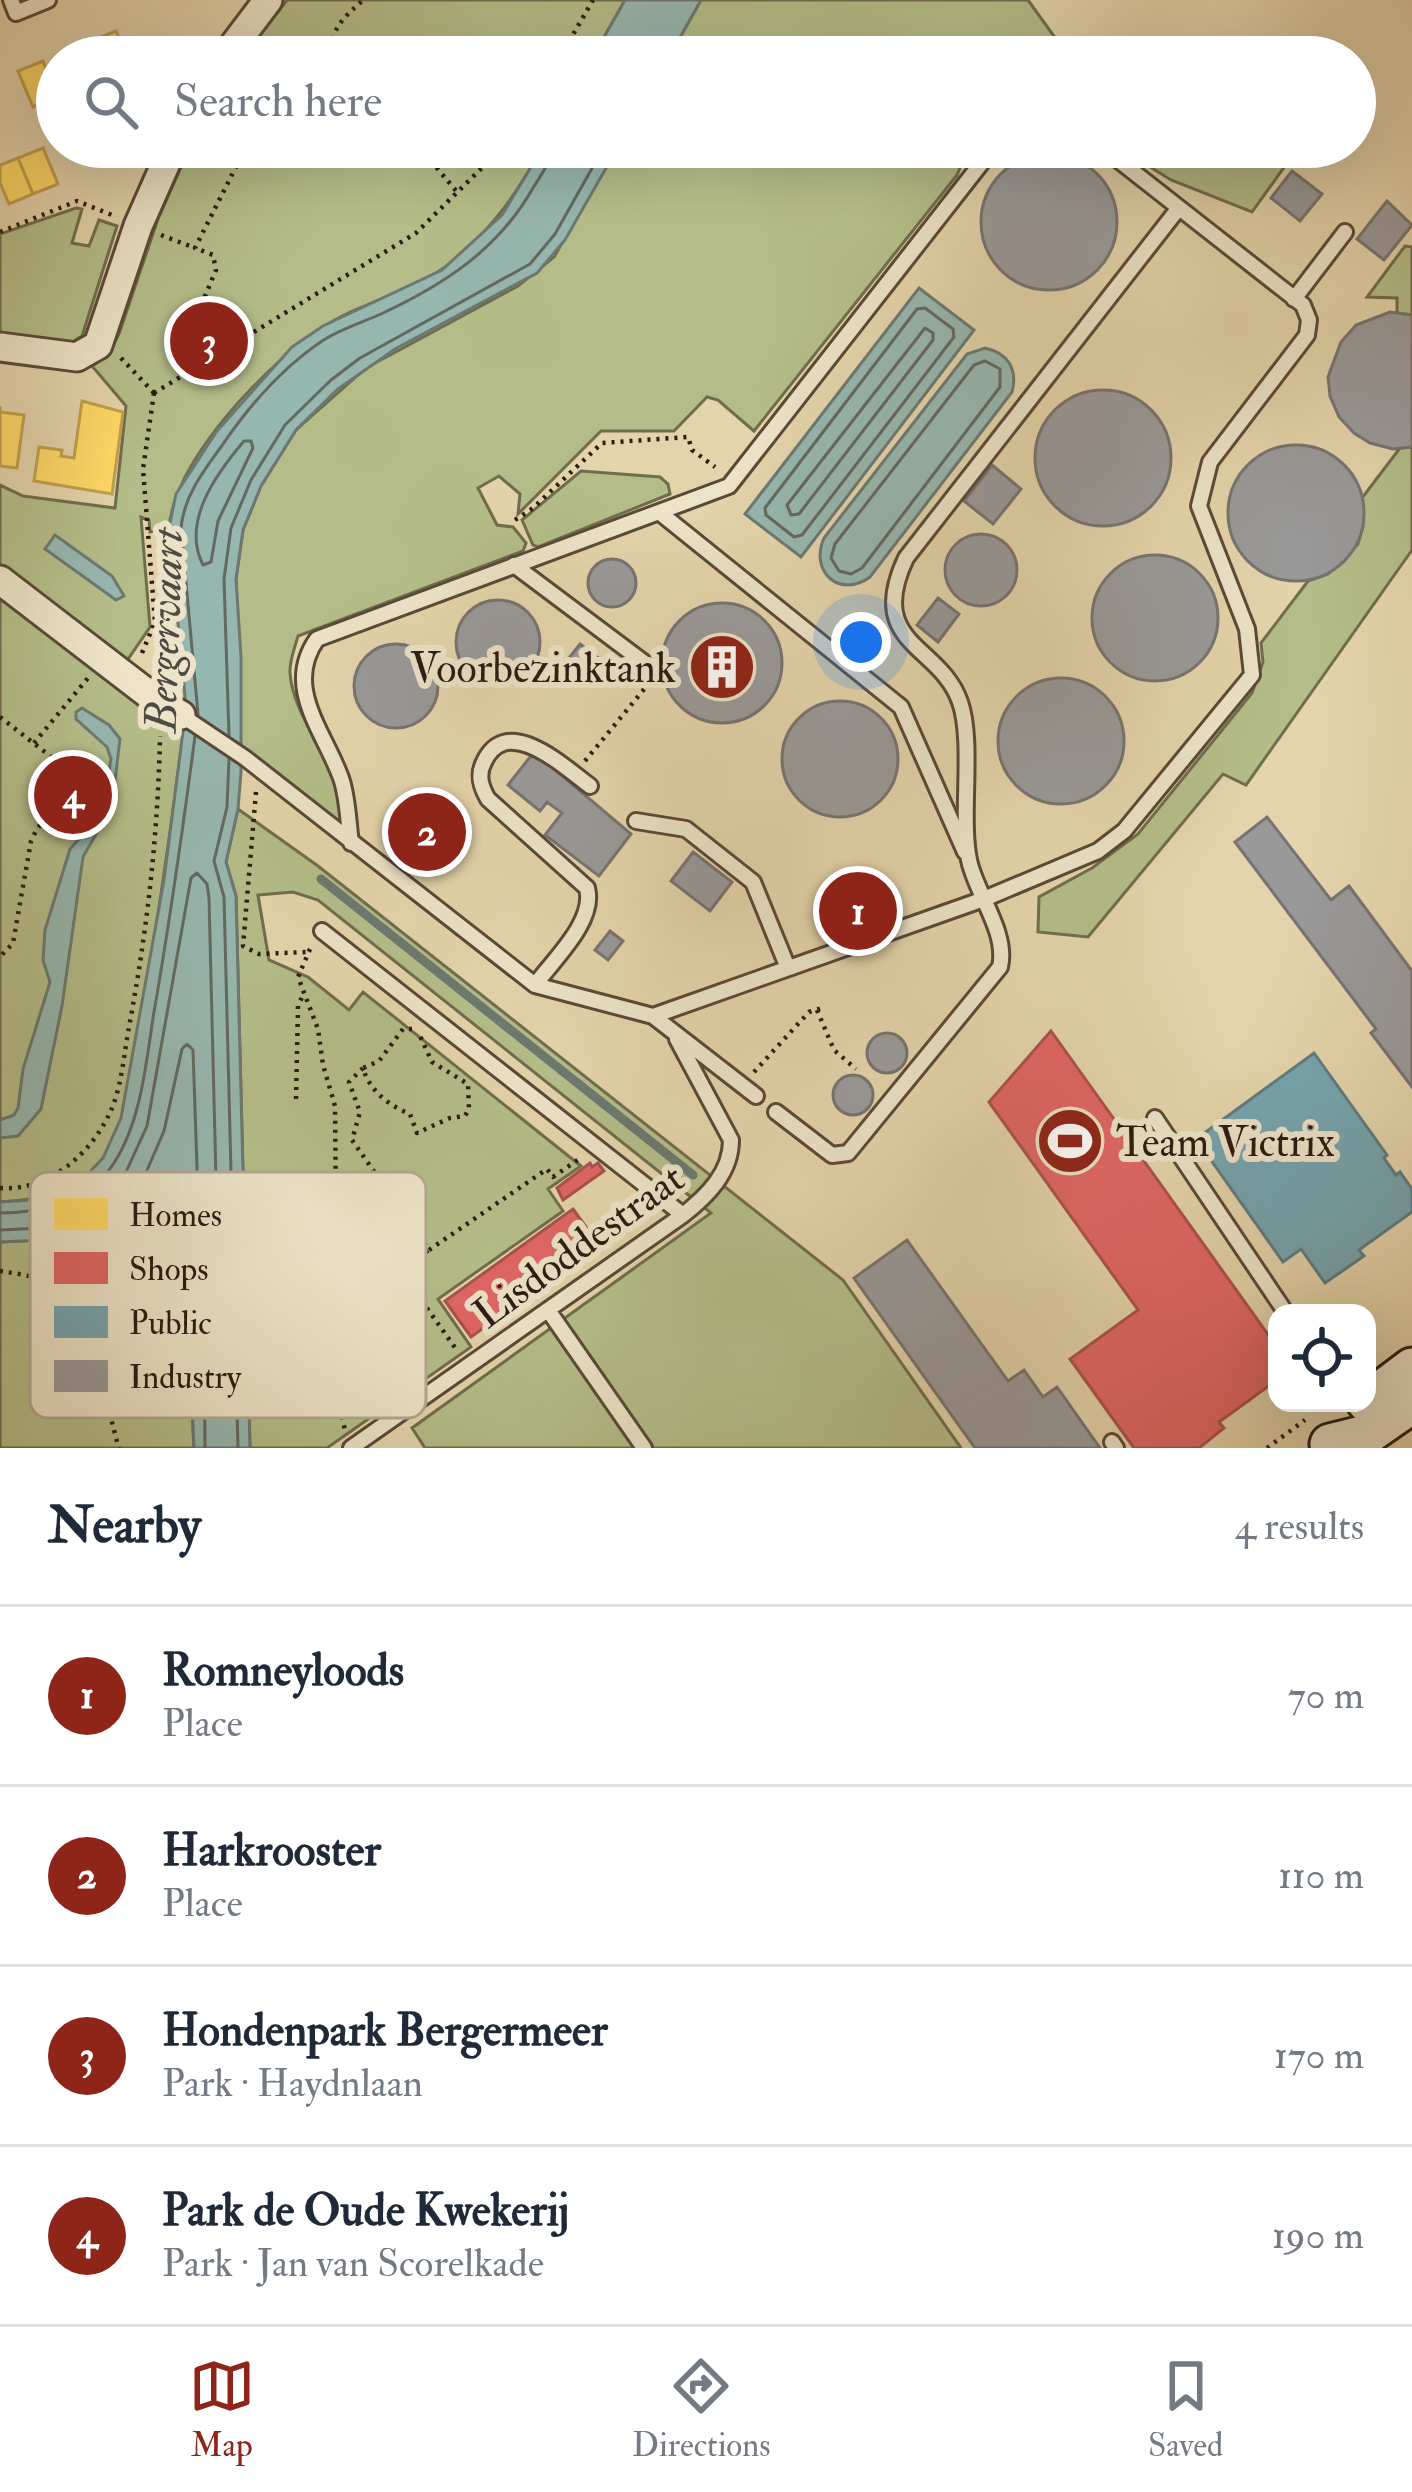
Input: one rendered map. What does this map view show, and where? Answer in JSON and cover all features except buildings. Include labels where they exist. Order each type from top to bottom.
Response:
[{"type":"main road","points":[[1347,1424],[1412,1368]]},
{"type":"main road","points":[[1347,1424],[1412,1403]]},
{"type":"street","points":[[241,36],[268,0]]},
{"type":"street","points":[[0,347],[77,357],[92,351],[102,337],[138,226],[164,168]]},
{"type":"street","points":[[0,580],[170,709]]},
{"type":"lane","points":[[11,0],[16,13],[48,0]]},
{"type":"lane","points":[[351,843],[342,782],[303,692],[308,652],[317,639],[727,487],[978,168]]},
{"type":"lane","points":[[653,1016],[983,899],[1098,851],[1124,831],[1252,676],[1247,629],[1199,506],[1210,462],[1307,335],[1309,320],[1303,305],[1128,168]]},
{"type":"lane","points":[[969,861],[959,699],[898,622],[897,577],[906,558],[1178,209]]},
{"type":"lane","points":[[1294,298],[1345,232]]},
{"type":"lane","points":[[659,512],[901,707],[999,940],[1000,967],[848,1154],[832,1155],[776,1112]]},
{"type":"lane","points":[[514,565],[646,664]]},
{"type":"lane","points":[[170,709],[259,768],[535,985],[653,1016],[756,1096]]},
{"type":"lane","points":[[535,985],[585,916],[590,896],[587,888],[488,799],[482,790],[481,769],[491,750],[514,741],[537,748],[590,786]]},
{"type":"lane","points":[[636,821],[686,829],[753,882],[788,968]]},
{"type":"lane","points":[[322,931],[683,1215]]},
{"type":"lane","name":"Lisdoddestraat","points":[[426,1395],[706,1196],[729,1156],[731,1140],[674,1032]]},
{"type":"lane","points":[[1155,1118],[1280,1304]]},
{"type":"lane","points":[[548,1310],[644,1448]]},
{"type":"lane","name":"Lisdoddestraat","points":[[353,1446],[393,1418]]},
{"type":"path","points":[[333,36],[336,26],[363,0]]},
{"type":"path","points":[[572,36],[593,0]]},
{"type":"path","points":[[195,248],[235,168]]},
{"type":"path","points":[[437,168],[459,194]]},
{"type":"path","points":[[154,393],[416,233],[483,168]]},
{"type":"path","points":[[0,232],[77,200],[213,255],[216,270],[200,308],[223,353]]},
{"type":"path","points":[[34,742],[114,667],[144,650],[155,622],[143,487],[154,393],[102,337]]},
{"type":"path","points":[[515,520],[604,442],[688,437],[692,449],[721,472],[727,487]]},
{"type":"path","points":[[871,658],[893,638]]},
{"type":"path","points":[[574,775],[632,700]]},
{"type":"path","points":[[52,1172],[78,1160],[114,1103],[134,998],[170,709]]},
{"type":"path","points":[[0,717],[64,766],[72,787],[31,841],[13,943],[0,957]]},
{"type":"path","points":[[259,768],[243,946],[259,953],[308,952]]},
{"type":"path","points":[[322,931],[298,977],[318,1029],[335,1106],[336,1172]]},
{"type":"path","points":[[296,1099],[302,997]]},
{"type":"path","points":[[742,1085],[809,1012],[819,1009],[834,1050],[856,1069]]},
{"type":"path","points":[[363,1068],[390,1106],[410,1114],[417,1133],[461,1118],[469,1109],[468,1084],[432,1063],[412,1029],[403,1029],[379,1061],[363,1068],[349,1082],[360,1112],[352,1133],[355,1148],[372,1172]]},
{"type":"path","points":[[426,1252],[547,1169],[553,1178],[597,1147]]},
{"type":"path","points":[[0,1188],[30,1183]]},
{"type":"path","points":[[426,1246],[429,1250]]},
{"type":"path","points":[[0,1271],[30,1277]]},
{"type":"path","points":[[426,1306],[468,1365]]},
{"type":"path","points":[[111,1418],[119,1448]]},
{"type":"path","points":[[342,1418],[353,1446]]},
{"type":"path","points":[[1267,1448],[1347,1424]]},
{"type":"green space","points":[[287,0],[625,0],[605,36],[259,36]]},
{"type":"green space","points":[[701,0],[1028,0],[1054,36],[681,36]]},
{"type":"green space","points":[[181,168],[531,168],[501,212],[461,254],[431,277],[322,328],[275,365],[205,444],[175,501],[169,528],[150,532],[149,520],[141,517],[150,627],[126,662],[0,564],[0,485],[23,496],[115,508],[126,406],[92,366],[109,352],[119,334]]},
{"type":"green space","points":[[606,168],[960,168],[754,431],[718,400],[707,397],[674,431],[601,431],[518,514],[520,494],[499,476],[478,488],[497,525],[513,527],[526,543],[523,551],[298,636],[290,669],[294,693],[337,786],[340,826],[256,758],[241,752],[236,579],[243,530],[261,486],[296,430],[366,368],[518,286],[554,257]]},
{"type":"green space","points":[[1152,168],[1284,168],[1252,212]]},
{"type":"green space","points":[[82,209],[72,243],[89,246],[99,220],[117,226],[82,336],[67,345],[0,337],[0,234]]},
{"type":"green space","points":[[1405,246],[1412,247],[1412,315],[1397,313],[1397,298],[1367,297]]},
{"type":"green space","points":[[1412,447],[1412,550],[1246,785],[1223,774],[1088,937],[1038,932],[1039,897],[1092,868],[1138,834],[1252,693],[1263,662],[1261,643],[1308,581],[1328,574],[1358,544],[1362,498],[1400,448]]},
{"type":"green space","points":[[581,471],[660,477],[670,494],[538,547],[533,545],[522,520]]},
{"type":"green space","points":[[0,592],[184,727],[136,1055],[117,1130],[91,1172],[30,1172],[30,1198],[0,1202]]},
{"type":"green space","points":[[238,809],[318,866],[843,1280],[961,1448],[425,1448],[412,1428],[711,1213],[318,900],[293,892],[258,895],[269,960],[308,977],[349,1010],[363,992],[581,1166],[548,1189],[563,1211],[438,1299],[471,1347],[426,1379],[426,1172],[243,1172],[236,896],[226,862]]},
{"type":"green space","points":[[30,1241],[30,1418],[193,1418],[194,1448],[0,1448],[0,1242]]},
{"type":"green space","points":[[249,1418],[370,1418],[327,1448],[250,1448]]},
{"type":"water","points":[[625,0],[701,0],[681,36],[605,36]]},
{"type":"water","points":[[530,168],[606,168],[565,240],[537,273],[395,349],[338,389],[296,430],[261,486],[243,530],[236,579],[241,772],[226,862],[236,896],[243,1172],[90,1172],[103,1158],[121,1118],[164,880],[186,708],[169,528],[176,494],[217,431],[292,347],[323,326],[442,270],[502,215]]},
{"type":"water","points":[[919,288],[974,330],[801,557],[745,514]]},
{"type":"water","points":[[985,348],[1009,363],[1014,376],[1012,392],[870,577],[848,585],[830,578],[821,562],[824,538],[967,354]]},
{"type":"water","points":[[55,535],[112,576],[124,596],[116,600],[45,549]]},
{"type":"water","points":[[82,708],[109,725],[120,739],[112,806],[83,857],[62,1006],[41,1109],[18,1136],[0,1138],[0,1120],[14,1115],[18,1108],[23,1069],[50,982],[43,960],[45,930],[70,849],[103,805],[111,759],[107,747],[76,719]]},
{"type":"water","points":[[30,1200],[30,1241],[0,1242],[0,1202]]},
{"type":"water","points":[[193,1418],[249,1418],[250,1448],[194,1448]]},
{"type":"waterway","points":[[321,879],[693,1175]]},
{"type":"place","name":"Hondenpark Bergermeer","points":[[209,341]]},
{"type":"place","name":"Voorbezinktank","points":[[722,667]]},
{"type":"place","name":"Park de Oude Kwekerij","points":[[73,795]]},
{"type":"place","name":"Harkrooster","points":[[427,832]]},
{"type":"place","name":"Romneyloods","points":[[858,911]]},
{"type":"place","name":"Team Victrix","points":[[1070,1141]]},
{"type":"water label","name":"Bergervaart","points":[[163,630]]}]
